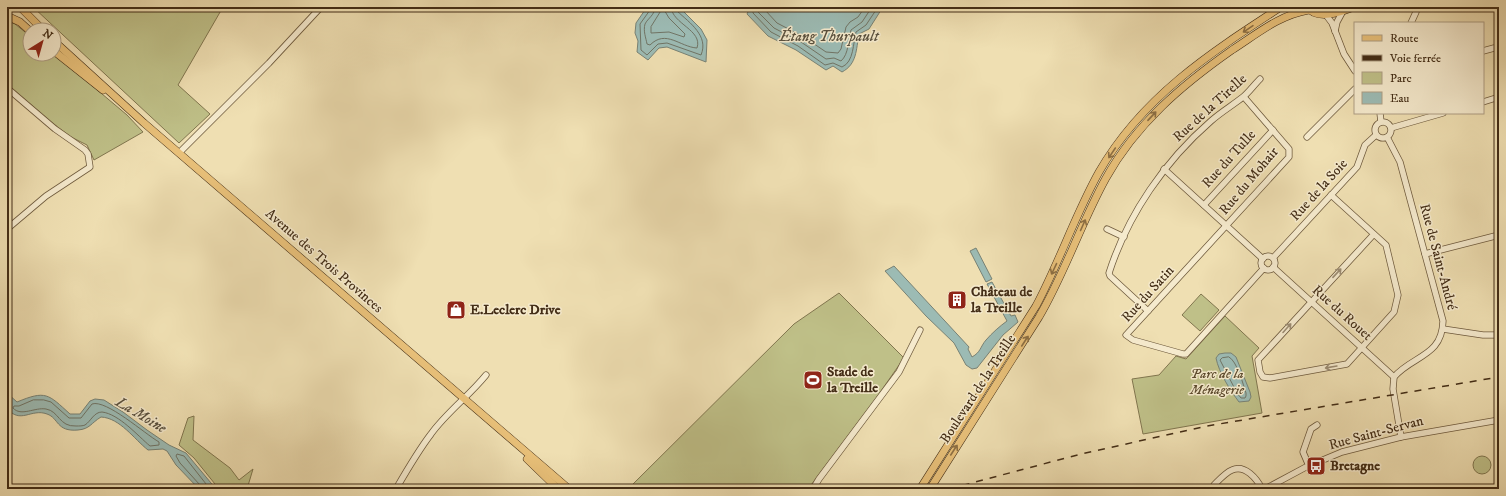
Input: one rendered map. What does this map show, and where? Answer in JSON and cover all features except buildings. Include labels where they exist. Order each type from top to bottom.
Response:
[{"type":"main road","points":[[7,11],[11,7]]},
{"type":"main road","points":[[20,7],[35,22]]},
{"type":"main road","name":"Boulevard de la Treille","points":[[920,489],[1036,306],[1090,189],[1119,142],[1143,112],[1172,84],[1203,59],[1280,7]]},
{"type":"main road","points":[[1308,9],[1326,15],[1354,7]]},
{"type":"main road","name":"Boulevard de la Treille","points":[[931,486],[1039,317],[1054,291],[1100,188],[1129,143],[1165,102],[1203,70],[1281,18],[1308,9]]},
{"type":"main road","points":[[7,16],[22,24]]},
{"type":"main road","name":"Avenue des Trois Provinces","points":[[62,48],[144,123],[464,399],[558,489]]},
{"type":"main road","name":"Avenue des Trois Provinces","points":[[62,57],[144,123]]},
{"type":"main road","name":"Avenue des Trois Provinces","points":[[487,420],[569,489]]},
{"type":"street","points":[[179,153],[269,63],[322,7]]},
{"type":"street","points":[[1335,31],[1337,22],[1343,11]]},
{"type":"street","points":[[1411,22],[1416,12]]},
{"type":"street","points":[[1326,15],[1335,31],[1344,54],[1354,69]]},
{"type":"street","points":[[1484,51],[1494,48]]},
{"type":"street","name":"Rue de la Tirelle","points":[[1148,311],[1110,276],[1109,273],[1124,237],[1145,197],[1164,169],[1212,120],[1244,97],[1260,79]]},
{"type":"street","points":[[7,88],[55,130],[85,150],[88,154],[90,167],[46,196],[7,229]]},
{"type":"street","points":[[1307,137],[1354,89]]},
{"type":"street","name":"Rue du Mohair","points":[[1227,226],[1289,157],[1289,149],[1244,97]]},
{"type":"street","points":[[1484,102],[1499,98]]},
{"type":"street","points":[[1380,114],[1382,122]]},
{"type":"street","points":[[1391,128],[1440,114]]},
{"type":"street","points":[[1382,122],[1388,124],[1391,128]]},
{"type":"street","points":[[1382,122],[1375,127],[1376,135],[1380,138],[1387,137],[1391,128]]},
{"type":"street","name":"Rue du Tulle","points":[[1204,205],[1273,130]]},
{"type":"street","name":"Rue de la Soie","points":[[1273,258],[1357,167],[1365,145],[1376,135]]},
{"type":"street","name":"Rue de Saint-André","points":[[1387,137],[1400,162],[1443,321],[1443,329],[1436,346],[1394,377]]},
{"type":"street","points":[[1164,169],[1263,259]]},
{"type":"street","points":[[1331,195],[1374,234],[1386,245],[1398,295],[1394,312],[1347,364],[1270,378],[1263,377],[1260,372],[1258,360],[1374,234]]},
{"type":"street","name":"Rue du Satin","points":[[1227,226],[1126,335],[1138,341],[1186,354],[1264,268]]},
{"type":"street","points":[[1107,229],[1124,237]]},
{"type":"street","points":[[1425,254],[1499,235]]},
{"type":"street","points":[[1269,256],[1273,258],[1275,262],[1273,267],[1268,270],[1264,268],[1261,263],[1263,259],[1269,256]]},
{"type":"street","name":"Rue du Rouet","points":[[1273,267],[1394,377]]},
{"type":"street","points":[[1443,329],[1483,335],[1499,335]]},
{"type":"street","points":[[813,489],[899,372],[920,330]]},
{"type":"street","points":[[396,489],[431,433],[486,375]]},
{"type":"street","points":[[1394,377],[1393,389],[1401,437]]},
{"type":"street","name":"Rue Saint-Servan","points":[[1264,489],[1342,452],[1401,437],[1499,420]]},
{"type":"street","points":[[1310,466],[1303,452],[1310,429],[1318,425]]},
{"type":"street","points":[[1215,489],[1214,485],[1228,473],[1233,469],[1239,469],[1251,473],[1264,489]]},
{"type":"green space","points":[[33,7],[223,7],[178,85],[210,114],[179,143],[62,34],[62,22],[49,22]]},
{"type":"green space","points":[[7,21],[15,24],[22,30],[22,62],[62,62],[62,60],[127,115],[143,132],[94,160],[87,145],[71,137],[51,122],[7,84]]},
{"type":"green space","name":"Stade de la Treille","points":[[839,293],[904,358],[874,401],[808,489],[628,489],[794,324]]},
{"type":"green space","points":[[1201,294],[1219,310],[1200,331],[1182,315]]},
{"type":"green space","name":"Parc de la Ménagerie","points":[[1225,316],[1259,348],[1252,356],[1262,413],[1143,434],[1132,379],[1159,375],[1176,356],[1186,359]]},
{"type":"green space","points":[[194,416],[193,440],[230,468],[239,480],[253,469],[247,489],[219,489],[194,458],[179,445],[188,418]]},
{"type":"green space","points":[[1482,456],[1488,459],[1491,465],[1488,471],[1482,474],[1476,471],[1473,465],[1476,459]]},
{"type":"water","points":[[647,7],[678,7],[682,10],[701,29],[707,40],[706,62],[667,47],[659,48],[648,60],[637,52],[638,41],[635,33],[636,23]]},
{"type":"water","name":"Étang Thurpault","points":[[750,7],[883,7],[869,29],[859,34],[853,61],[847,69],[842,72],[833,66],[826,70],[796,50],[768,36],[747,14]]},
{"type":"water","points":[[976,248],[992,279],[986,282],[970,251]]},
{"type":"water","points":[[894,266],[969,347],[968,349],[972,357],[979,351],[991,335],[1007,321],[987,284],[992,282],[1011,316],[1015,315],[1018,322],[1003,335],[977,368],[972,369],[966,365],[954,343],[926,316],[885,271]]},
{"type":"water","points":[[1231,353],[1236,357],[1250,392],[1251,397],[1249,401],[1239,402],[1222,375],[1216,358],[1219,354]]},
{"type":"water","points":[[7,393],[17,402],[34,396],[46,396],[57,402],[70,414],[80,414],[90,401],[95,399],[104,400],[169,445],[186,453],[216,489],[199,489],[176,465],[167,451],[163,449],[148,450],[121,425],[108,418],[101,417],[85,428],[78,430],[66,429],[47,414],[36,413],[21,416],[12,413],[7,408]]},
{"type":"railway","points":[[949,489],[1081,454],[1207,426],[1499,377]]},
{"type":"place","name":"Château de la Treille","points":[[957,300]]},
{"type":"place","name":"E.Leclerc Drive","points":[[456,310]]},
{"type":"place","name":"Stade de la Treille","points":[[813,380]]},
{"type":"place","name":"Bretagne","points":[[1316,466]]},
{"type":"water label","name":"La Moine","points":[[141,415]]}]
